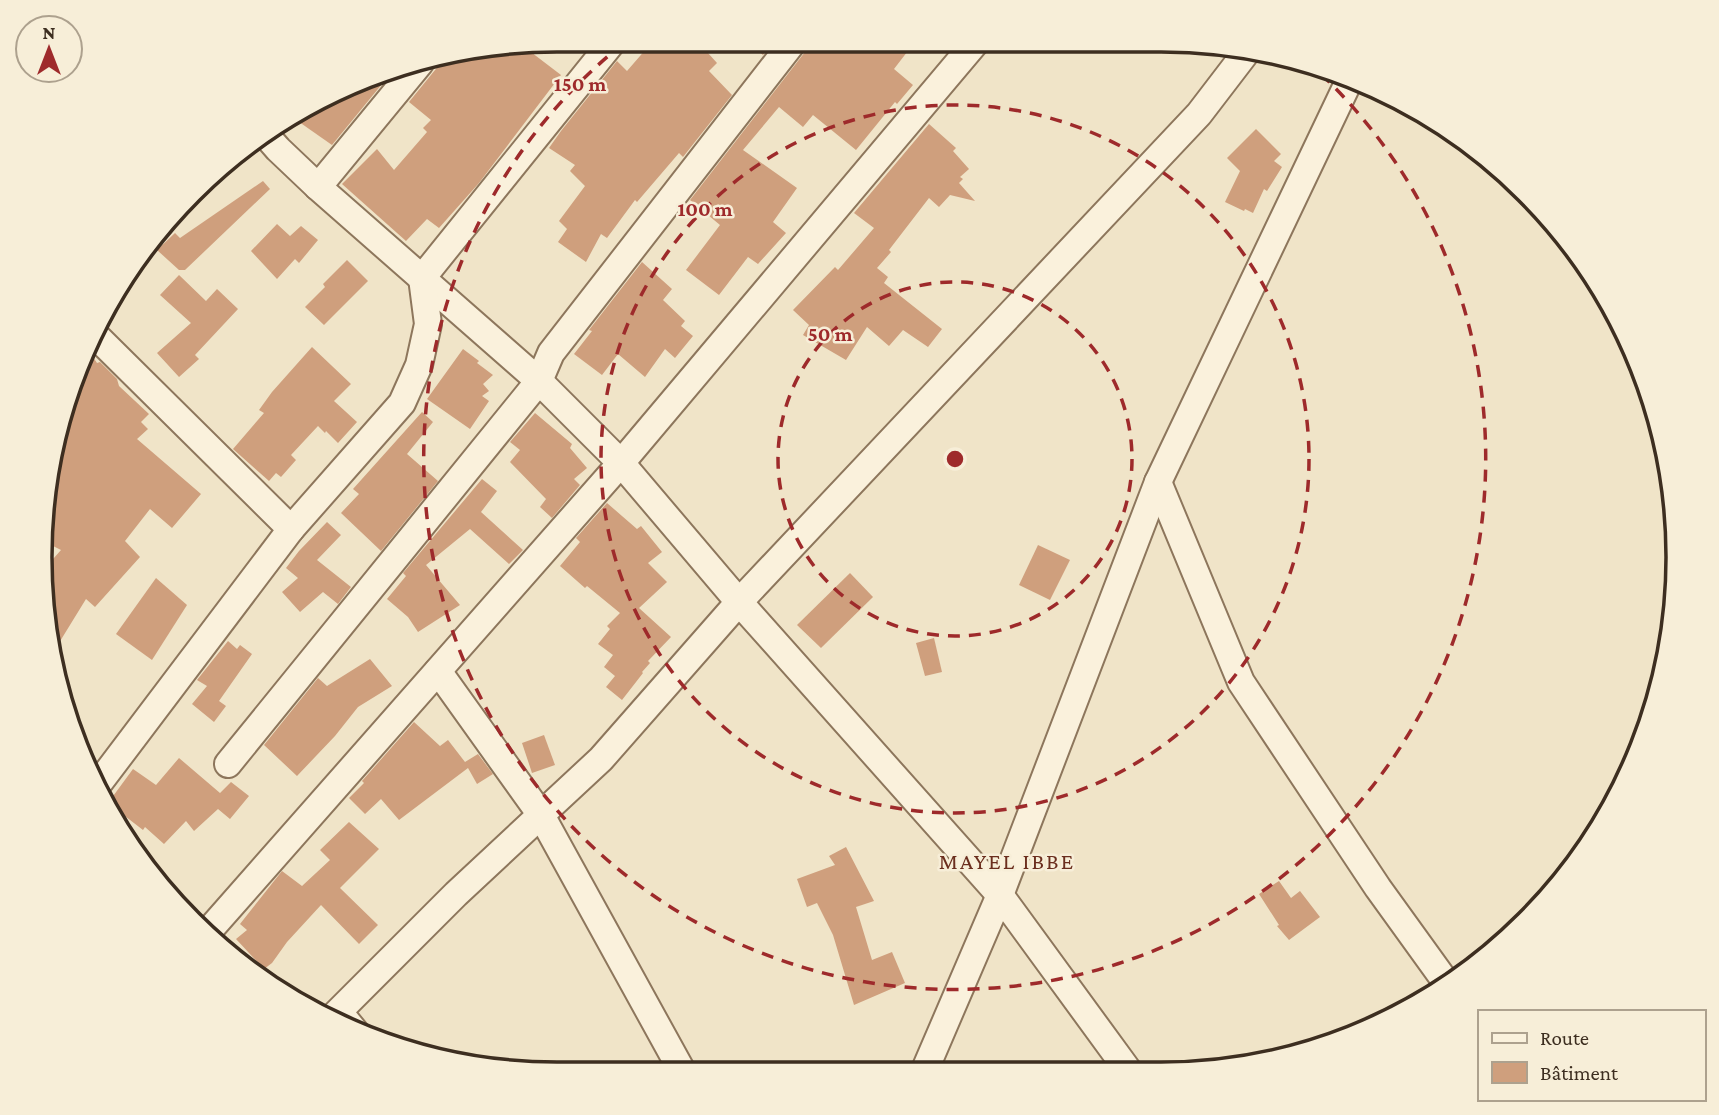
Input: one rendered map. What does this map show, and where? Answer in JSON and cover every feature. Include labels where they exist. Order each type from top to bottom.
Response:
[{"type":"street","points":[[103,777],[291,529],[402,403],[419,365],[429,324],[422,278],[604,52]]},
{"type":"street","points":[[228,764],[539,381],[551,352],[785,52]]},
{"type":"street","points":[[213,926],[621,463],[967,52]]},
{"type":"street","points":[[338,1012],[456,894],[601,759],[739,602],[1199,114],[1242,59]]},
{"type":"street","points":[[318,187],[410,75]]},
{"type":"street","points":[[928,1062],[1000,895],[1158,482],[1346,87]]},
{"type":"street","points":[[272,142],[318,187],[539,381],[621,463],[739,602],[1000,895],[1122,1062]]},
{"type":"street","points":[[102,341],[291,529]]},
{"type":"street","points":[[1158,482],[1241,682],[1378,888],[1442,977]]},
{"type":"street","points":[[438,671],[541,815],[677,1062]]},
{"type":"building","points":[[643,52],[709,52],[717,63],[709,71],[732,95],[683,157],[679,153],[637,202],[635,200],[607,238],[601,234],[586,262],[558,242],[567,229],[559,221],[585,186],[570,171],[575,165],[549,148],[617,61],[627,71]]},
{"type":"building","points":[[805,52],[907,52],[894,69],[913,85],[897,104],[895,102],[856,150],[813,115],[803,127],[779,107],[743,150],[797,188],[773,222],[786,233],[758,264],[748,257],[719,295],[686,270],[720,225],[690,200]]},
{"type":"building","points":[[533,53],[561,75],[479,183],[439,228],[427,219],[406,241],[342,184],[377,149],[394,170],[427,132],[423,128],[431,120],[409,102],[437,67],[459,62]]},
{"type":"building","points":[[382,84],[332,145],[300,123]]},
{"type":"building","points":[[929,124],[956,148],[953,151],[969,169],[960,177],[963,179],[959,183],[975,201],[950,195],[939,207],[929,198],[877,268],[888,277],[884,283],[942,329],[928,347],[903,330],[889,346],[867,327],[846,360],[803,335],[809,325],[793,310],[835,267],[838,270],[874,228],[854,213]]},
{"type":"building","points":[[1256,129],[1281,154],[1274,161],[1282,167],[1267,191],[1264,189],[1253,213],[1225,202],[1240,171],[1227,158]]},
{"type":"building","points":[[263,181],[270,189],[185,270],[179,270],[157,250],[175,233],[180,238]]},
{"type":"building","points":[[277,224],[290,236],[301,226],[318,240],[299,263],[295,259],[277,279],[251,251]]},
{"type":"building","points":[[347,260],[368,281],[324,325],[305,307]]},
{"type":"building","points":[[642,262],[672,289],[663,300],[685,321],[681,326],[693,336],[675,358],[665,349],[645,377],[618,354],[602,375],[574,354],[592,331],[589,330]]},
{"type":"building","points":[[179,275],[206,301],[217,289],[238,309],[195,355],[199,359],[179,377],[157,353],[191,323],[160,295]]},
{"type":"building","points":[[312,347],[351,384],[334,401],[357,422],[338,443],[318,426],[291,455],[296,460],[281,477],[276,473],[269,481],[233,449],[264,413],[259,410],[272,392]]},
{"type":"building","points":[[463,349],[493,375],[483,384],[489,391],[482,396],[489,401],[470,429],[427,399]]},
{"type":"building","points":[[94,358],[149,414],[141,422],[148,429],[137,439],[201,494],[172,528],[150,509],[125,541],[140,557],[95,607],[86,599],[60,642],[52,560],[61,550],[53,546],[62,459],[79,395]]},
{"type":"building","points":[[422,412],[433,422],[407,454],[438,481],[381,551],[341,513],[359,494],[353,489]]},
{"type":"building","points":[[535,413],[572,444],[570,448],[587,468],[574,479],[580,485],[552,518],[540,507],[546,499],[510,462],[520,450],[510,442]]},
{"type":"building","points":[[482,479],[497,491],[481,512],[523,550],[509,564],[470,529],[426,565],[460,605],[418,632],[408,617],[387,599],[406,576],[403,573]]},
{"type":"building","points":[[607,503],[637,529],[641,526],[662,552],[648,563],[667,582],[639,608],[671,637],[648,661],[650,663],[622,700],[606,687],[615,676],[604,667],[613,655],[598,644],[610,629],[607,626],[620,613],[560,566],[580,542],[576,538]]},
{"type":"building","points":[[327,522],[341,535],[317,560],[351,587],[338,604],[323,592],[300,612],[282,592],[298,578],[286,568]]},
{"type":"building","points":[[1038,545],[1070,560],[1050,600],[1019,585]]},
{"type":"building","points":[[850,573],[873,597],[821,648],[797,625]]},
{"type":"building","points":[[156,578],[187,605],[152,660],[116,634]]},
{"type":"building","points":[[934,638],[942,672],[925,676],[916,643]]},
{"type":"building","points":[[228,641],[237,649],[240,645],[252,654],[219,701],[226,706],[214,722],[192,704],[207,686],[197,680]]},
{"type":"building","points":[[370,659],[392,686],[358,707],[297,776],[264,745],[318,678],[327,686]]},
{"type":"building","points":[[414,722],[440,746],[448,740],[465,762],[478,754],[493,774],[477,784],[468,768],[399,820],[381,799],[365,814],[349,798]]},
{"type":"building","points":[[544,735],[555,765],[532,773],[522,743]]},
{"type":"building","points":[[179,758],[220,793],[231,782],[249,796],[230,819],[218,809],[194,831],[186,821],[164,844],[145,827],[143,830],[123,814],[113,796],[133,769],[156,785]]},
{"type":"building","points":[[349,822],[379,849],[340,888],[378,925],[359,944],[321,905],[265,968],[236,939],[247,930],[240,924],[282,871],[302,886],[330,860],[320,850]]},
{"type":"building","points":[[846,847],[874,901],[856,907],[872,960],[892,952],[905,983],[854,1005],[833,935],[817,903],[807,907],[797,879],[835,865],[829,856]]},
{"type":"building","points":[[1279,881],[1291,898],[1300,891],[1320,917],[1289,940],[1277,926],[1279,925],[1259,894]]},
{"type":"district","name":"MAYEL IBBE","points":[[1007,861]]}]
